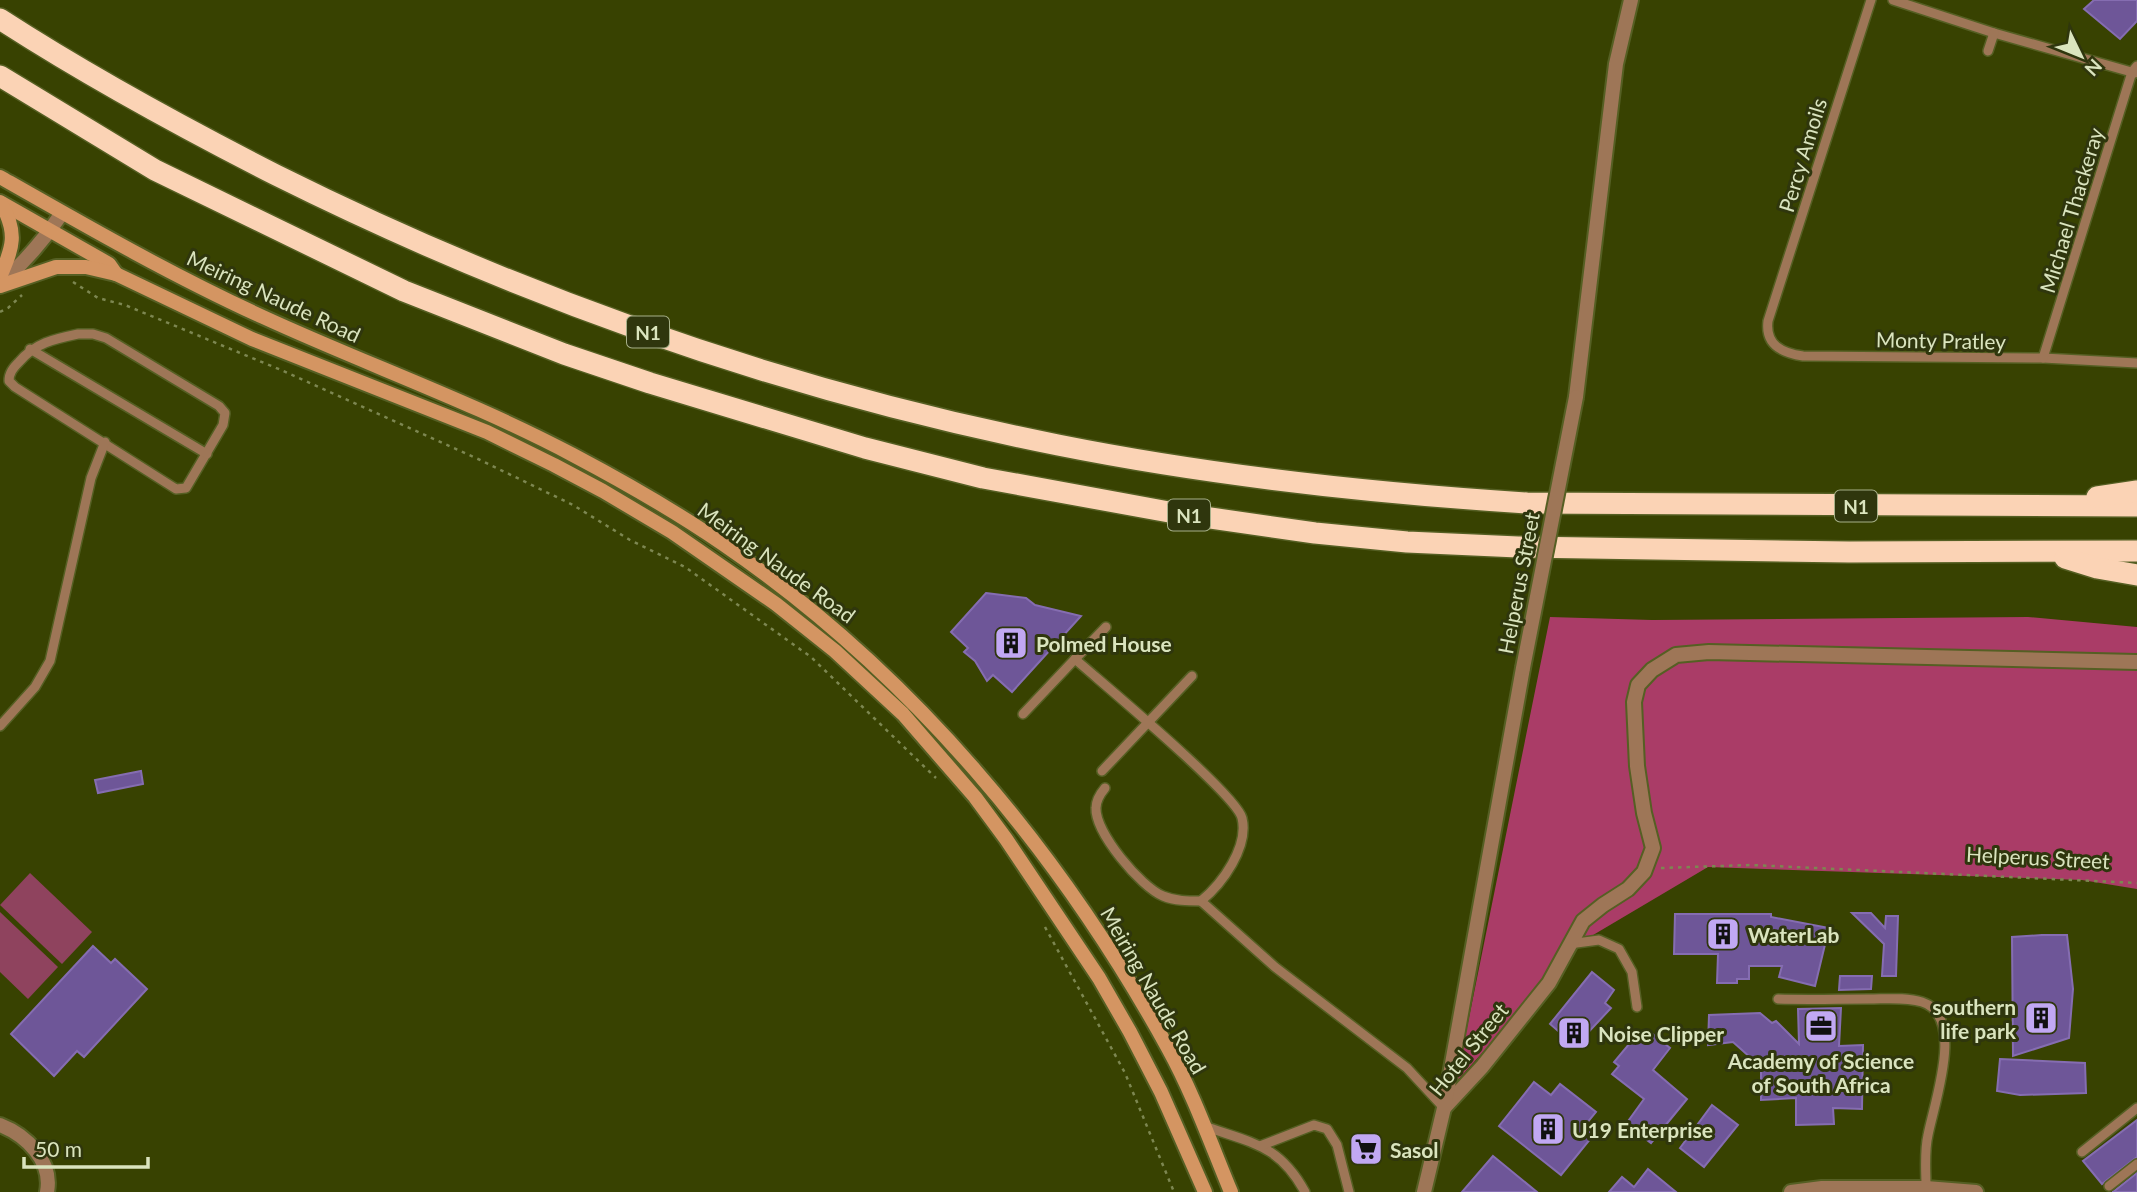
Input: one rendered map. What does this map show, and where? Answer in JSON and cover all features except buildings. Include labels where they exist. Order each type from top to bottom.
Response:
[{"type":"highway","name":"N1","points":[[0,19],[201,137],[370,222],[582,309],[694,349],[924,414],[1058,445],[1219,473],[1440,498],[1527,503],[2137,506]]},
{"type":"highway","name":"N1","points":[[0,76],[155,170],[404,291],[564,354],[650,383],[865,448],[983,478],[1169,513],[1315,533],[1407,542],[1518,547],[1822,552],[2137,551]]},
{"type":"highway","points":[[2072,506],[2106,494],[2137,491]]},
{"type":"highway","points":[[2046,551],[2097,568],[2137,575]]},
{"type":"street","name":"Helperus Street","points":[[1444,1108],[1523,668],[1576,397],[1616,64],[1631,0]]},
{"type":"street","name":"Meiring Naude Road","points":[[0,177],[62,213],[260,316],[509,424],[571,454],[722,543],[856,648],[916,705],[976,769],[1029,834],[1120,965],[1171,1052],[1231,1192]]},
{"type":"street","name":"Meiring Naude Road","points":[[0,202],[109,264],[116,274],[252,339],[487,432],[603,491],[707,554],[835,651],[903,714],[936,750],[1006,839],[1099,978],[1130,1032],[1166,1103],[1205,1192]]},
{"type":"street","points":[[0,202],[9,217],[12,240],[11,252],[0,277]]},
{"type":"street","points":[[0,285],[50,231],[62,213]]},
{"type":"street","points":[[0,285],[56,267],[76,266],[116,274]]},
{"type":"street","points":[[1644,872],[1653,848],[1644,813],[1637,766],[1634,702],[1639,685],[1645,677],[1676,654],[1723,652],[2137,662]]},
{"type":"street","name":"Hotel Street","points":[[1424,1192],[1444,1108],[1482,1067],[1549,983],[1583,921],[1628,889],[1644,872]]},
{"type":"street","points":[[0,1125],[13,1130],[35,1149],[44,1166],[47,1192]]},
{"type":"street","points":[[1791,1192],[1822,1188],[1926,1188],[1976,1192]]},
{"type":"lane","name":"Percy Amoils","points":[[1768,321],[1871,0]]},
{"type":"lane","points":[[1893,0],[1994,33],[2135,71]]},
{"type":"lane","points":[[1988,51],[1994,33]]},
{"type":"lane","name":"Michael Thackeray","points":[[2043,358],[2135,71]]},
{"type":"lane","name":"Monty Pratley","points":[[1768,321],[1769,337],[1778,349],[1803,356],[2043,358],[2137,363]]},
{"type":"lane","points":[[78,334],[93,334],[106,338],[219,406],[226,418],[190,484],[183,490],[105,442],[11,383],[9,374],[30,349],[78,334]]},
{"type":"lane","points":[[30,349],[207,454]]},
{"type":"lane","points":[[0,726],[36,687],[50,661],[91,478],[105,442]]},
{"type":"lane","points":[[1023,715],[1106,627]]},
{"type":"lane","points":[[1075,659],[1213,782],[1241,814],[1242,830],[1234,859],[1214,891],[1201,901],[1183,901],[1163,896],[1144,884],[1103,832],[1097,817],[1096,803],[1105,788]]},
{"type":"lane","points":[[1102,771],[1192,676]]},
{"type":"lane","points":[[1201,901],[1275,967],[1407,1068],[1444,1108]]},
{"type":"lane","points":[[1569,944],[1600,940],[1619,949],[1632,972],[1637,1007]]},
{"type":"lane","points":[[1778,999],[1900,999],[1921,1001],[1940,1014],[1944,1031],[1941,1080],[1927,1137],[1926,1188]]},
{"type":"lane","points":[[2082,1152],[2137,1108]]},
{"type":"lane","points":[[1260,1146],[1314,1125],[1327,1129],[1337,1145],[1349,1192]]},
{"type":"lane","points":[[1204,1126],[1260,1146],[1282,1159],[1300,1189]]},
{"type":"lane","points":[[2109,1186],[2137,1164]]},
{"type":"path","points":[[64,276],[98,298],[125,305],[281,370],[478,459],[573,505],[630,540],[685,567],[811,657],[942,784]]},
{"type":"path","points":[[0,312],[8,308],[27,289]]},
{"type":"path","name":"Helperus Street","points":[[1644,872],[1675,867],[1751,865],[2137,883]]},
{"type":"path","points":[[1042,921],[1125,1073],[1174,1192]]},
{"type":"shaded area","points":[[1550,617],[1652,620],[2028,617],[2137,627],[2137,889],[2082,880],[1708,867],[1583,941],[1456,1082]]},
{"type":"shaded area","points":[[30,873],[92,932],[62,964],[0,905]]},
{"type":"shaded area","points":[[0,912],[58,967],[28,999],[0,972]]},
{"type":"place","name":"Polmed House","points":[[1011,643]]},
{"type":"place","name":"WaterLab","points":[[1723,934]]},
{"type":"place","name":"southern life park","points":[[2041,1018]]},
{"type":"place","name":"Academy of Science of South Africa","points":[[1821,1026]]},
{"type":"place","name":"Noise Clipper","points":[[1574,1033]]},
{"type":"place","name":"U19 Enterprise","points":[[1548,1129]]},
{"type":"place","name":"Sasol","points":[[1366,1149]]}]
